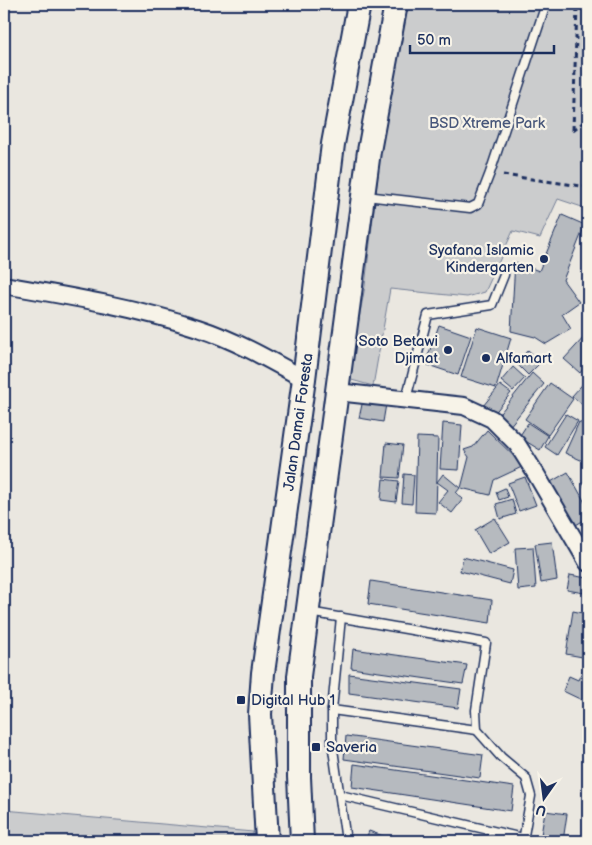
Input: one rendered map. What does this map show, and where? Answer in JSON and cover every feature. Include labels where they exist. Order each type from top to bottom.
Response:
[{"type":"main road","name":"Jalan Damai Foresta","points":[[266,841],[260,714],[262,673],[304,379],[334,144],[359,4]]},
{"type":"main road","points":[[302,841],[299,777],[299,676],[369,151],[396,4]]},
{"type":"main road","points":[[334,144],[369,151]]},
{"type":"main road","points":[[262,673],[299,676]]},
{"type":"street","points":[[4,285],[140,312],[198,328],[259,354],[304,379]]},
{"type":"street","points":[[336,392],[464,406],[492,419],[517,444],[588,563]]},
{"type":"lane","points":[[363,196],[470,208],[478,204],[546,4]]},
{"type":"lane","points":[[406,399],[428,314],[492,305],[504,275]]},
{"type":"lane","points":[[307,612],[486,643],[476,710],[477,730],[501,757],[526,778],[531,796],[523,840],[340,795]]},
{"type":"lane","points":[[341,618],[332,710],[332,742],[346,841]]},
{"type":"lane","points":[[332,710],[477,730]]},
{"type":"path","points":[[588,6],[576,6],[573,130],[588,119]]},
{"type":"path","points":[[490,173],[588,186]]},
{"type":"green space","name":"BSD Xtreme Park","points":[[406,4],[588,4],[588,209],[558,199],[540,238],[513,231],[485,292],[467,297],[390,289],[373,386],[348,379],[365,286],[393,46]]},
{"type":"green space","points":[[4,810],[253,832],[253,841],[4,841]]},
{"type":"building","points":[[562,215],[585,225],[563,280],[579,302],[562,314],[571,329],[546,344],[535,337],[511,331],[515,262],[539,271]]},
{"type":"building","name":"Soto Betawi Djimat","points":[[439,325],[471,336],[458,375],[425,364]]},
{"type":"building","name":"Alfamart","points":[[477,327],[511,338],[496,388],[461,377]]},
{"type":"building","points":[[586,335],[588,337],[588,363],[580,373],[564,359]]},
{"type":"building","points":[[528,350],[541,362],[528,375],[516,363]]},
{"type":"building","points":[[513,367],[525,378],[513,391],[501,381]]},
{"type":"building","points":[[532,373],[544,384],[509,427],[497,417]]},
{"type":"building","points":[[588,378],[588,414],[582,409],[584,406],[572,396]]},
{"type":"building","points":[[550,383],[573,399],[548,435],[525,419]]},
{"type":"building","points":[[500,385],[511,393],[493,415],[483,406]]},
{"type":"building","points":[[363,400],[386,404],[383,422],[359,418]]},
{"type":"building","points":[[566,414],[578,421],[557,455],[545,447]]},
{"type":"building","points":[[579,422],[588,427],[588,450],[583,461],[565,453]]},
{"type":"building","points":[[443,423],[462,425],[459,470],[440,469]]},
{"type":"building","points":[[528,423],[548,436],[540,450],[519,437]]},
{"type":"building","points":[[487,430],[524,466],[494,480],[490,495],[461,488],[469,457],[464,450],[473,447]]},
{"type":"building","points":[[417,437],[438,438],[436,513],[415,512]]},
{"type":"building","points":[[386,443],[403,445],[399,478],[383,477]]},
{"type":"building","points":[[568,472],[588,508],[588,518],[574,526],[549,483]]},
{"type":"building","points":[[404,474],[414,475],[412,504],[402,503]]},
{"type":"building","points":[[443,474],[460,488],[456,493],[463,499],[452,513],[438,502],[448,490],[437,482]]},
{"type":"building","points":[[525,477],[536,505],[519,511],[508,483]]},
{"type":"building","points":[[383,479],[399,481],[396,502],[381,500]]},
{"type":"building","points":[[588,480],[588,493],[583,483]]},
{"type":"building","points":[[505,488],[508,497],[499,500],[496,492]]},
{"type":"building","points":[[512,499],[516,514],[500,519],[496,504]]},
{"type":"building","points":[[495,518],[510,542],[489,554],[475,530]]},
{"type":"building","points":[[552,542],[557,580],[541,583],[535,544]]},
{"type":"building","points":[[533,547],[536,588],[518,590],[515,548]]},
{"type":"building","points":[[463,557],[513,570],[510,584],[460,571]]},
{"type":"building","points":[[570,575],[587,578],[584,593],[567,590]]},
{"type":"building","points":[[371,581],[492,600],[490,623],[368,604]]},
{"type":"building","points":[[573,611],[588,614],[588,658],[566,654]]},
{"type":"building","points":[[353,649],[467,665],[463,684],[351,668]]},
{"type":"building","points":[[586,663],[588,663],[588,703],[563,691],[569,676],[578,680]]},
{"type":"building","points":[[349,674],[461,689],[458,708],[349,693]]},
{"type":"building","points":[[346,736],[483,755],[480,778],[344,759]]},
{"type":"building","points":[[354,764],[514,787],[511,811],[352,787]]},
{"type":"building","points":[[545,811],[567,814],[563,841],[540,841]]},
{"type":"building","points":[[369,831],[397,841],[365,841]]},
{"type":"place","name":"Syafana Islamic Kindergarten","points":[[544,259]]},
{"type":"place","name":"Soto Betawi Djimat","points":[[448,350]]},
{"type":"place","name":"Alfamart","points":[[486,358]]},
{"type":"place","name":"Digital Hub 1","points":[[241,700]]},
{"type":"place","name":"Saveria","points":[[316,747]]}]
